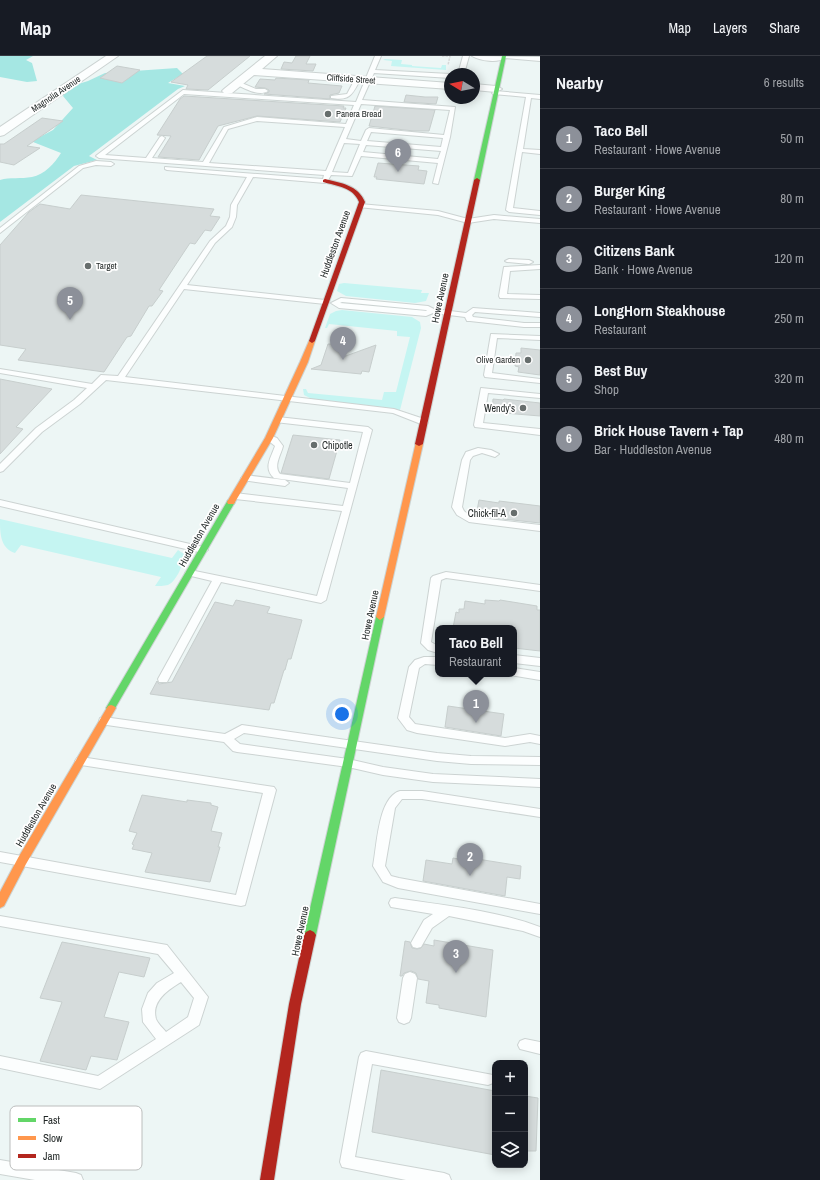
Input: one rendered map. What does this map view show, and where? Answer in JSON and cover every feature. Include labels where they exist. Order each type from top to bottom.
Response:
[{"type":"street","name":"Magnolia Avenue","points":[[0,132],[113,56]]},
{"type":"street","points":[[228,91],[272,56]]},
{"type":"street","name":"Howe Avenue","points":[[267,1180],[295,1004],[471,209],[496,91],[500,57]]},
{"type":"street","name":"Cliffside Street","points":[[252,72],[366,77],[444,85]]},
{"type":"street","points":[[480,88],[496,91]]},
{"type":"street","name":"Huddleston Avenue","points":[[0,903],[22,862],[269,438],[288,400],[304,362],[362,200],[357,193],[327,177]]},
{"type":"lane","points":[[237,84],[255,91],[346,97],[349,96],[366,77],[378,56]]},
{"type":"lane","points":[[463,68],[466,56]]},
{"type":"lane","points":[[475,56],[487,59],[500,57],[540,59]]},
{"type":"lane","points":[[366,77],[444,73]]},
{"type":"lane","points":[[327,177],[359,103],[366,77]]},
{"type":"lane","points":[[496,91],[529,96],[540,96]]},
{"type":"lane","points":[[327,177],[205,164],[100,156],[184,92],[453,108],[436,183]]},
{"type":"lane","points":[[529,96],[509,210],[540,213]]},
{"type":"lane","points":[[205,164],[226,128],[257,119],[349,126]]},
{"type":"lane","points":[[0,231],[80,167],[92,164],[102,163],[251,175],[327,177],[350,175],[369,130],[447,137]]},
{"type":"lane","points":[[148,160],[162,138]]},
{"type":"lane","points":[[342,141],[444,149]]},
{"type":"lane","points":[[519,150],[540,152]]},
{"type":"lane","points":[[359,154],[441,161]]},
{"type":"lane","points":[[120,379],[212,242],[229,227],[233,217],[234,205],[251,175]]},
{"type":"lane","points":[[360,206],[438,213],[468,221],[494,217],[540,221]]},
{"type":"lane","points":[[471,209],[494,217]]},
{"type":"lane","points":[[509,261],[540,263]]},
{"type":"lane","points":[[540,268],[507,269],[503,296],[540,297]]},
{"type":"lane","points":[[182,287],[326,302]]},
{"type":"lane","points":[[432,311],[426,314],[339,306],[335,303],[341,300],[420,307],[428,308],[432,311],[468,314],[473,310],[540,315]]},
{"type":"lane","points":[[468,314],[470,319],[524,325],[540,325]]},
{"type":"lane","points":[[540,338],[494,336],[488,375],[540,381]]},
{"type":"lane","points":[[0,371],[94,386]]},
{"type":"lane","points":[[0,470],[35,434],[77,402],[104,377],[231,391],[288,400],[379,409],[398,413],[424,422]]},
{"type":"lane","points":[[540,396],[484,390],[478,425],[540,432]]},
{"type":"lane","points":[[483,394],[540,400]]},
{"type":"lane","points":[[190,573],[321,600],[368,430],[278,420]]},
{"type":"lane","points":[[269,438],[274,440],[279,446],[271,467],[272,472],[277,476],[352,488]]},
{"type":"lane","points":[[495,454],[489,451],[481,450],[469,454],[466,460],[457,507],[460,513],[469,519],[540,528]]},
{"type":"lane","points":[[245,478],[352,488]]},
{"type":"lane","points":[[235,496],[347,509]]},
{"type":"lane","points":[[0,503],[203,550]]},
{"type":"lane","points":[[435,649],[426,643],[436,578],[438,576],[446,575],[540,588]]},
{"type":"lane","points":[[163,679],[218,579]]},
{"type":"lane","points":[[517,659],[540,662]]},
{"type":"lane","points":[[435,661],[425,660],[417,663],[414,667],[404,718],[411,727],[504,742],[530,738],[540,740]]},
{"type":"lane","points":[[517,672],[540,676]]},
{"type":"lane","points":[[104,721],[227,738],[242,730],[471,760],[540,761]]},
{"type":"lane","points":[[227,738],[237,748],[348,763],[383,771],[433,778],[540,784]]},
{"type":"lane","points":[[0,857],[241,901],[270,790],[81,761]]},
{"type":"lane","points":[[540,813],[413,794],[400,794],[395,798],[389,808],[378,866],[388,879],[398,883],[540,909]]},
{"type":"lane","points":[[395,903],[447,911],[524,926],[540,932]]},
{"type":"lane","points":[[417,943],[428,924],[447,911]]},
{"type":"lane","points":[[0,920],[162,949],[200,998],[194,1021],[100,1083],[0,1062]]},
{"type":"lane","points":[[165,1040],[150,1022],[149,1009],[152,997],[162,987],[183,975]]},
{"type":"lane","points":[[404,1018],[410,978]]},
{"type":"lane","points":[[525,1045],[540,1048]]},
{"type":"lane","points":[[444,1180],[347,1162],[366,1057],[488,1079]]},
{"type":"lane","points":[[0,1167],[10,1169]]},
{"type":"lane","points":[[18,1170],[76,1180]]},
{"type":"path","points":[[442,56],[450,56],[449,68]]},
{"type":"shaded area","points":[[0,56],[33,56],[26,60],[32,63],[37,81],[27,82],[0,77]]},
{"type":"shaded area","points":[[383,60],[402,60],[401,64],[412,66],[441,68],[442,65],[446,65],[446,68],[444,68],[444,70],[391,66],[392,61]]},
{"type":"shaded area","points":[[177,68],[183,74],[168,83],[185,86],[178,89],[89,156],[97,160],[74,166],[0,222],[0,180],[28,178],[41,174],[56,161],[61,153],[33,142],[34,140],[53,130],[73,108],[63,96],[66,91],[72,86],[88,81],[105,73]]},
{"type":"shaded area","points":[[344,283],[422,290],[421,293],[429,293],[426,301],[415,303],[346,296],[337,291],[339,284]]},
{"type":"shaded area","points":[[342,310],[412,317],[420,322],[421,328],[400,410],[314,400],[304,395],[303,389],[306,389],[308,393],[382,400],[384,392],[396,392],[410,337],[397,336],[397,331],[329,324],[327,328],[325,328],[330,314]]},
{"type":"shaded area","points":[[0,519],[172,558],[178,550],[184,554],[183,562],[177,576],[171,583],[168,585],[155,586],[161,577],[21,545],[15,553],[10,551],[6,548],[2,539]]},
{"type":"building","points":[[207,56],[250,56],[208,90],[186,89],[188,85],[171,82]]},
{"type":"building","points":[[296,56],[310,56],[306,64],[316,64],[313,71],[281,69],[284,62],[292,63]]},
{"type":"building","points":[[117,66],[140,70],[122,83],[100,78]]},
{"type":"building","points":[[276,78],[309,80],[308,83],[342,86],[339,93],[330,95],[330,99],[264,94],[269,92],[269,90],[255,87],[260,79],[275,80]]},
{"type":"building","points":[[406,95],[438,97],[436,104],[404,102]]},
{"type":"building","points":[[184,96],[344,106],[343,108],[346,108],[340,122],[257,116],[218,126],[199,160],[158,157],[171,136],[157,135],[180,99]]},
{"type":"building","points":[[375,106],[435,110],[429,131],[414,131],[369,126]]},
{"type":"building","points":[[42,118],[63,121],[27,146],[40,148],[14,165],[0,162],[0,144],[4,144]]},
{"type":"building","points":[[378,163],[419,166],[418,170],[427,171],[424,184],[376,179],[377,177],[374,177]]},
{"type":"building","name":"Target","points":[[81,195],[214,209],[210,216],[220,217],[211,231],[205,230],[195,244],[190,243],[159,290],[163,291],[152,306],[149,306],[131,336],[127,337],[104,372],[18,360],[26,349],[0,345],[0,245],[29,212],[40,204],[70,209]]},
{"type":"building","points":[[328,344],[347,345],[343,357],[376,345],[369,372],[362,371],[361,374],[311,369],[321,365]]},
{"type":"building","name":"Olive Garden","points":[[521,348],[540,350],[540,375],[518,372],[519,367],[515,366],[516,353],[521,353]]},
{"type":"building","points":[[0,379],[52,389],[16,427],[23,429],[0,454]]},
{"type":"building","points":[[493,399],[540,403],[540,416],[492,412]]},
{"type":"building","points":[[293,435],[340,440],[329,479],[281,473]]},
{"type":"building","points":[[479,500],[540,506],[540,523],[476,516]]},
{"type":"building","points":[[236,600],[270,607],[267,613],[302,620],[291,659],[288,659],[274,703],[271,703],[269,710],[150,694],[157,681],[159,684],[172,682],[215,602],[233,606]]},
{"type":"building","points":[[485,600],[500,600],[537,606],[537,610],[540,610],[540,651],[517,648],[517,625],[454,625],[456,612],[459,613],[459,609],[464,609],[465,601],[485,604]]},
{"type":"building","points":[[448,706],[504,714],[501,736],[445,727]]},
{"type":"building","points":[[142,795],[187,802],[187,800],[211,803],[211,805],[218,807],[211,831],[222,833],[218,847],[220,847],[210,882],[145,872],[152,853],[132,849],[134,845],[132,844],[137,833],[129,831]]},
{"type":"building","points":[[465,857],[521,866],[520,879],[507,877],[505,896],[423,881],[426,860],[452,864],[453,858],[464,860]]},
{"type":"building","points":[[434,940],[493,950],[486,1017],[439,1008],[439,1005],[426,1003],[429,981],[418,979],[416,973],[411,971],[400,976],[405,941],[410,942],[412,948],[417,949],[421,948],[424,944],[434,946]]},
{"type":"building","points":[[62,942],[150,958],[144,977],[119,972],[104,1017],[129,1022],[117,1060],[91,1056],[86,1070],[40,1061],[62,1002],[40,998]]},
{"type":"building","points":[[381,1070],[492,1090],[492,1154],[372,1132]]},
{"type":"building","points":[[528,1096],[538,1098],[536,1151],[528,1151]]},
{"type":"traffic: fast","points":[[477,180],[504,56]]},
{"type":"traffic: fast","points":[[111,708],[231,502]]},
{"type":"traffic: fast","points":[[310,935],[380,617]]},
{"type":"traffic: slow","points":[[231,502],[269,438],[312,341]]},
{"type":"traffic: slow","points":[[380,617],[419,444]]},
{"type":"traffic: slow","points":[[0,903],[22,861],[111,708]]},
{"type":"traffic: jam","points":[[419,444],[477,180]]},
{"type":"traffic: jam","points":[[312,341],[362,202],[360,197],[352,189],[325,181]]},
{"type":"traffic: jam","points":[[267,1180],[295,1004],[310,935]]},
{"type":"place","name":"Panera Bread","points":[[328,114]]},
{"type":"place","name":"Brick House Tavern + Tap","points":[[398,172]]},
{"type":"place","name":"Target","points":[[88,266]]},
{"type":"place","name":"Best Buy","points":[[70,320]]},
{"type":"place","name":"LongHorn Steakhouse","points":[[343,360]]},
{"type":"place","name":"Olive Garden","points":[[528,360]]},
{"type":"place","name":"Wendy's","points":[[523,408]]},
{"type":"place","name":"Chipotle","points":[[314,445]]},
{"type":"place","name":"Chick-fil-A","points":[[514,513]]},
{"type":"place","name":"Taco Bell","points":[[476,723]]},
{"type":"place","name":"Burger King","points":[[470,876]]},
{"type":"place","name":"Citizens Bank","points":[[456,973]]}]
